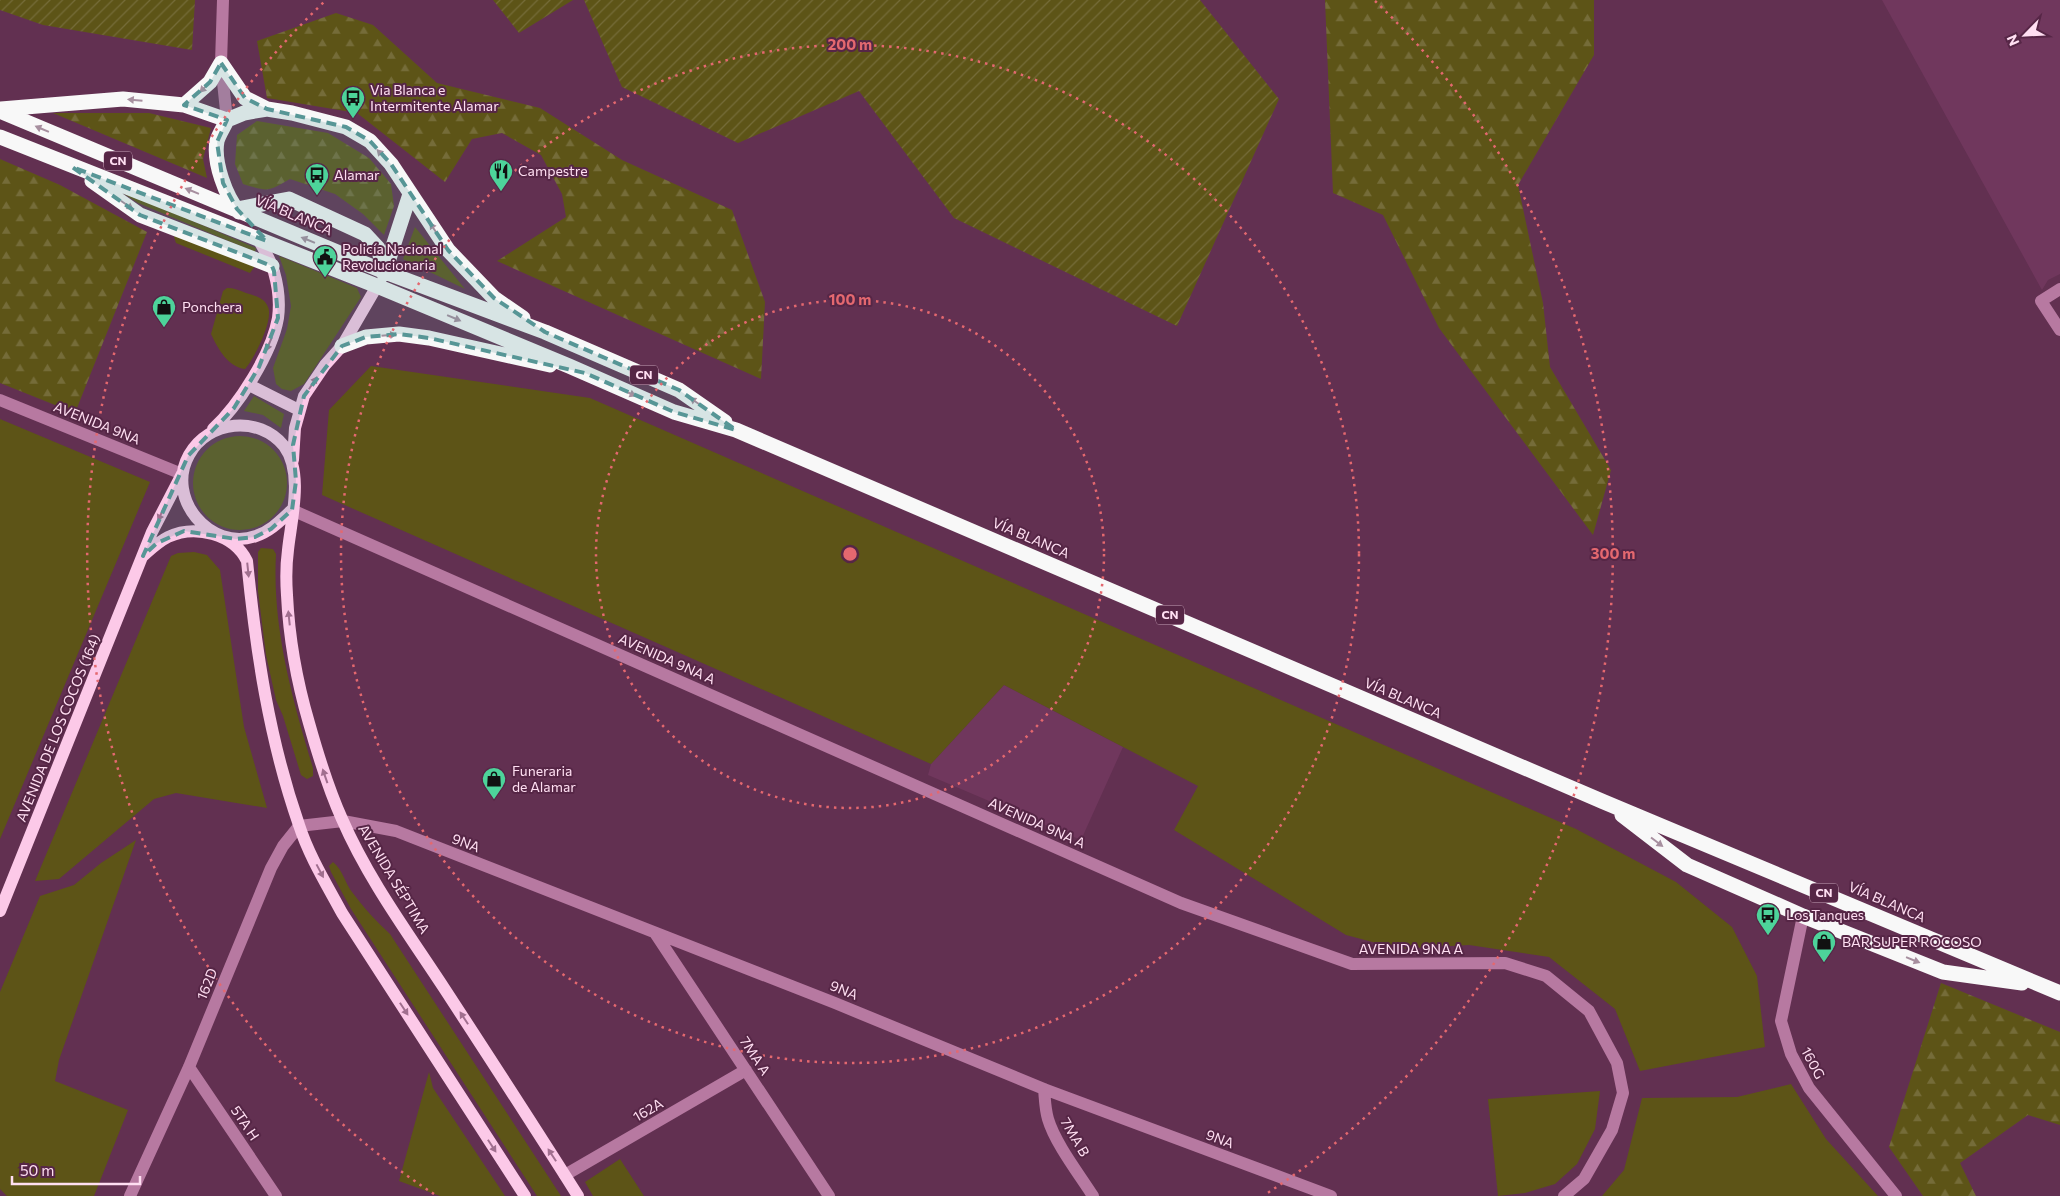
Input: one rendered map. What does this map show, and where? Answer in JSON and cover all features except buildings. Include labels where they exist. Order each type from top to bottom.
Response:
[{"type":"highway","points":[[184,105],[210,82],[220,63],[245,98],[267,109],[292,113],[346,127],[370,141],[391,164],[448,250],[494,298],[545,332]]},
{"type":"highway","points":[[0,110],[123,99],[184,105],[227,120],[244,113],[267,109]]},
{"type":"highway","name":"VÍA BLANCA","points":[[0,110],[386,272],[545,332],[679,390],[736,430]]},
{"type":"highway","points":[[227,120],[217,142],[218,167],[223,183],[237,209],[249,221],[257,237]]},
{"type":"highway","name":"VÍA BLANCA","points":[[0,137],[72,167],[257,237],[585,373],[674,412],[736,430],[1604,802],[2060,992]]},
{"type":"highway","points":[[72,167],[140,214],[272,266]]},
{"type":"highway","points":[[377,286],[386,272],[410,194]]},
{"type":"highway","points":[[237,209],[289,199],[365,234],[378,248],[386,272]]},
{"type":"highway","points":[[342,346],[366,337],[399,334],[429,338],[585,373]]},
{"type":"highway","points":[[1604,802],[1687,865],[1803,916],[1943,972],[2043,986]]},
{"type":"main road","points":[[257,237],[272,266],[278,296],[278,318],[259,367],[249,385],[234,408],[200,440],[188,456],[182,474],[183,494],[190,511],[202,526],[243,553],[247,561],[260,672],[281,765],[299,826],[317,865],[342,913],[525,1196]]},
{"type":"main road","points":[[292,463],[295,428],[304,396],[342,346],[377,286]]},
{"type":"main road","points":[[249,385],[299,410]]},
{"type":"main road","points":[[200,440],[215,430],[234,425],[252,426],[270,434],[284,447],[292,463],[296,482],[292,510],[271,529],[254,537],[236,539],[218,535]]},
{"type":"main road","name":"AVENIDA DE LOS COCOS (164)","points":[[0,911],[152,532],[182,474]]},
{"type":"main road","name":"AVENIDA SÉPTIMA","points":[[292,510],[287,555],[287,594],[292,641],[306,711],[321,763],[343,821],[368,870],[578,1196]]},
{"type":"main road","name":"AVENIDA DE LOS COCOS (164)","points":[[143,556],[157,543],[169,536],[184,531],[200,531],[218,535]]},
{"type":"street","points":[[222,0],[220,63],[227,120]]},
{"type":"street","points":[[2060,289],[2041,301],[2060,330]]},
{"type":"street","name":"AVENIDA 9NA","points":[[0,400],[182,474]]},
{"type":"street","name":"AVENIDA 9NA A","points":[[292,510],[1181,903],[1352,964],[1505,963],[1546,976],[1589,1011],[1617,1063],[1623,1094],[1612,1130],[1584,1179],[1564,1196]]},
{"type":"street","points":[[299,826],[343,821]]},
{"type":"street","name":"9NA","points":[[343,821],[396,831],[835,1003],[1044,1089],[1331,1196]]},
{"type":"street","name":"162D","points":[[130,1196],[189,1067],[270,868],[283,846],[299,826]]},
{"type":"street","name":"160G","points":[[1803,916],[1781,1021],[1791,1054],[1809,1088],[1896,1196]]},
{"type":"street","name":"7MA A","points":[[656,933],[829,1196]]},
{"type":"street","name":"5TA H","points":[[189,1067],[276,1196]]},
{"type":"street","name":"162A","points":[[565,1175],[746,1070]]},
{"type":"street","name":"7MA B","points":[[1044,1089],[1045,1108],[1054,1135],[1093,1196]]},
{"type":"highlighted area","points":[[221,63],[245,98],[267,109],[346,127],[370,141],[391,164],[448,250],[494,298],[545,332],[679,390],[736,430],[674,412],[585,373],[429,338],[399,334],[366,337],[342,346],[304,396],[293,445],[296,481],[292,510],[271,529],[255,537],[236,539],[184,531],[157,543],[143,556],[188,456],[234,408],[259,367],[278,318],[274,271],[272,266],[140,215],[72,167],[267,241],[237,209],[223,183],[217,142],[227,120],[184,105],[210,82]]},
{"type":"shaded area","points":[[1882,0],[2060,0],[2060,274],[2048,280],[2042,290]]},
{"type":"shaded area","points":[[1004,685],[1123,747],[1081,840],[928,775],[931,764]]},
{"type":"green space","points":[[0,0],[195,0],[192,50],[43,25],[0,10]]},
{"type":"green space","points":[[493,0],[573,0],[519,33]]},
{"type":"green space","points":[[584,0],[1200,0],[1279,99],[1177,326],[954,218],[859,91],[738,143],[622,87]]},
{"type":"green space","points":[[1325,0],[1594,0],[1594,55],[1518,185],[1543,303],[1550,367],[1611,470],[1593,535],[1439,328],[1383,215],[1333,193]]},
{"type":"green space","points":[[336,13],[373,25],[437,83],[540,108],[622,160],[732,210],[765,302],[761,379],[497,261],[566,217],[562,194],[541,155],[502,133],[472,139],[445,182],[357,113],[267,98],[257,41]]},
{"type":"green space","points":[[53,113],[149,113],[211,128],[203,159],[207,178]]},
{"type":"green space","points":[[257,121],[328,133],[369,158],[391,184],[394,206],[384,235],[363,214],[335,194],[290,179],[268,189],[243,184],[235,164],[237,135]]},
{"type":"green space","points":[[0,159],[60,185],[147,232],[75,413],[0,383]]},
{"type":"green space","points":[[115,188],[256,248],[255,252],[138,203]]},
{"type":"green space","points":[[415,227],[465,289],[403,259]]},
{"type":"green space","points":[[176,233],[255,266],[250,273],[176,243],[174,237]]},
{"type":"green space","points":[[279,256],[357,288],[361,297],[304,384],[291,391],[282,389],[276,384],[273,368],[287,329],[291,306],[286,275]]},
{"type":"green space","points":[[227,288],[259,297],[268,307],[269,313],[266,330],[245,369],[233,365],[224,356],[211,334],[223,291]]},
{"type":"green space","points":[[371,366],[590,398],[1576,829],[1676,882],[1732,927],[1757,976],[1765,1047],[1640,1071],[1615,1009],[1549,957],[1469,945],[1399,949],[1346,935],[1174,830],[1198,786],[1004,685],[931,764],[322,495],[329,410]]},
{"type":"green space","points":[[254,396],[284,414],[281,428],[263,415],[244,411]]},
{"type":"green space","points":[[0,419],[150,482],[0,839]]},
{"type":"green space","points":[[240,436],[258,440],[273,450],[283,465],[287,483],[283,501],[273,516],[258,526],[240,530],[222,526],[207,516],[197,501],[193,483],[197,465],[207,450],[222,440]]},
{"type":"green space","points":[[261,548],[273,549],[276,554],[277,608],[280,635],[291,689],[313,768],[313,776],[307,779],[301,775],[283,716],[276,700],[266,655],[258,591],[258,552]]},
{"type":"green space","points":[[194,552],[207,555],[220,570],[244,727],[267,808],[176,793],[154,799],[59,879],[35,881],[171,556],[178,553]]},
{"type":"green space","points":[[136,840],[59,1060],[55,1081],[128,1110],[94,1196],[7,1196],[0,1189],[0,992],[40,896],[74,885],[101,863]]},
{"type":"green space","points":[[333,862],[357,898],[390,934],[561,1196],[537,1196],[351,909],[331,872],[329,866]]},
{"type":"green space","points":[[1941,983],[2060,1032],[2060,1125],[2028,1115],[1960,1163],[1976,1196],[1923,1196],[1889,1147]]},
{"type":"green space","points":[[429,1072],[433,1088],[505,1196],[440,1196],[399,1181]]},
{"type":"green space","points":[[1791,1084],[1826,1139],[1878,1196],[1602,1196],[1624,1170],[1642,1098],[1737,1097]]},
{"type":"green space","points":[[1600,1091],[1595,1129],[1577,1164],[1555,1184],[1525,1193],[1498,1196],[1488,1099]]},
{"type":"green space","points":[[620,1159],[644,1196],[593,1196],[585,1182]]},
{"type":"place","name":"Via Blanca e Intermitente Alamar","points":[[353,119]]},
{"type":"place","name":"Campestre","points":[[501,192]]},
{"type":"place","name":"Alamar","points":[[317,196]]},
{"type":"place","name":"Policía Nacional Revolucionaria","points":[[325,278]]},
{"type":"place","name":"Ponchera","points":[[164,328]]},
{"type":"place","name":"Funeraria de Alamar","points":[[494,800]]},
{"type":"place","name":"Los Tanques","points":[[1768,936]]},
{"type":"place","name":"BAR SUPER ROCOSO","points":[[1824,963]]}]
